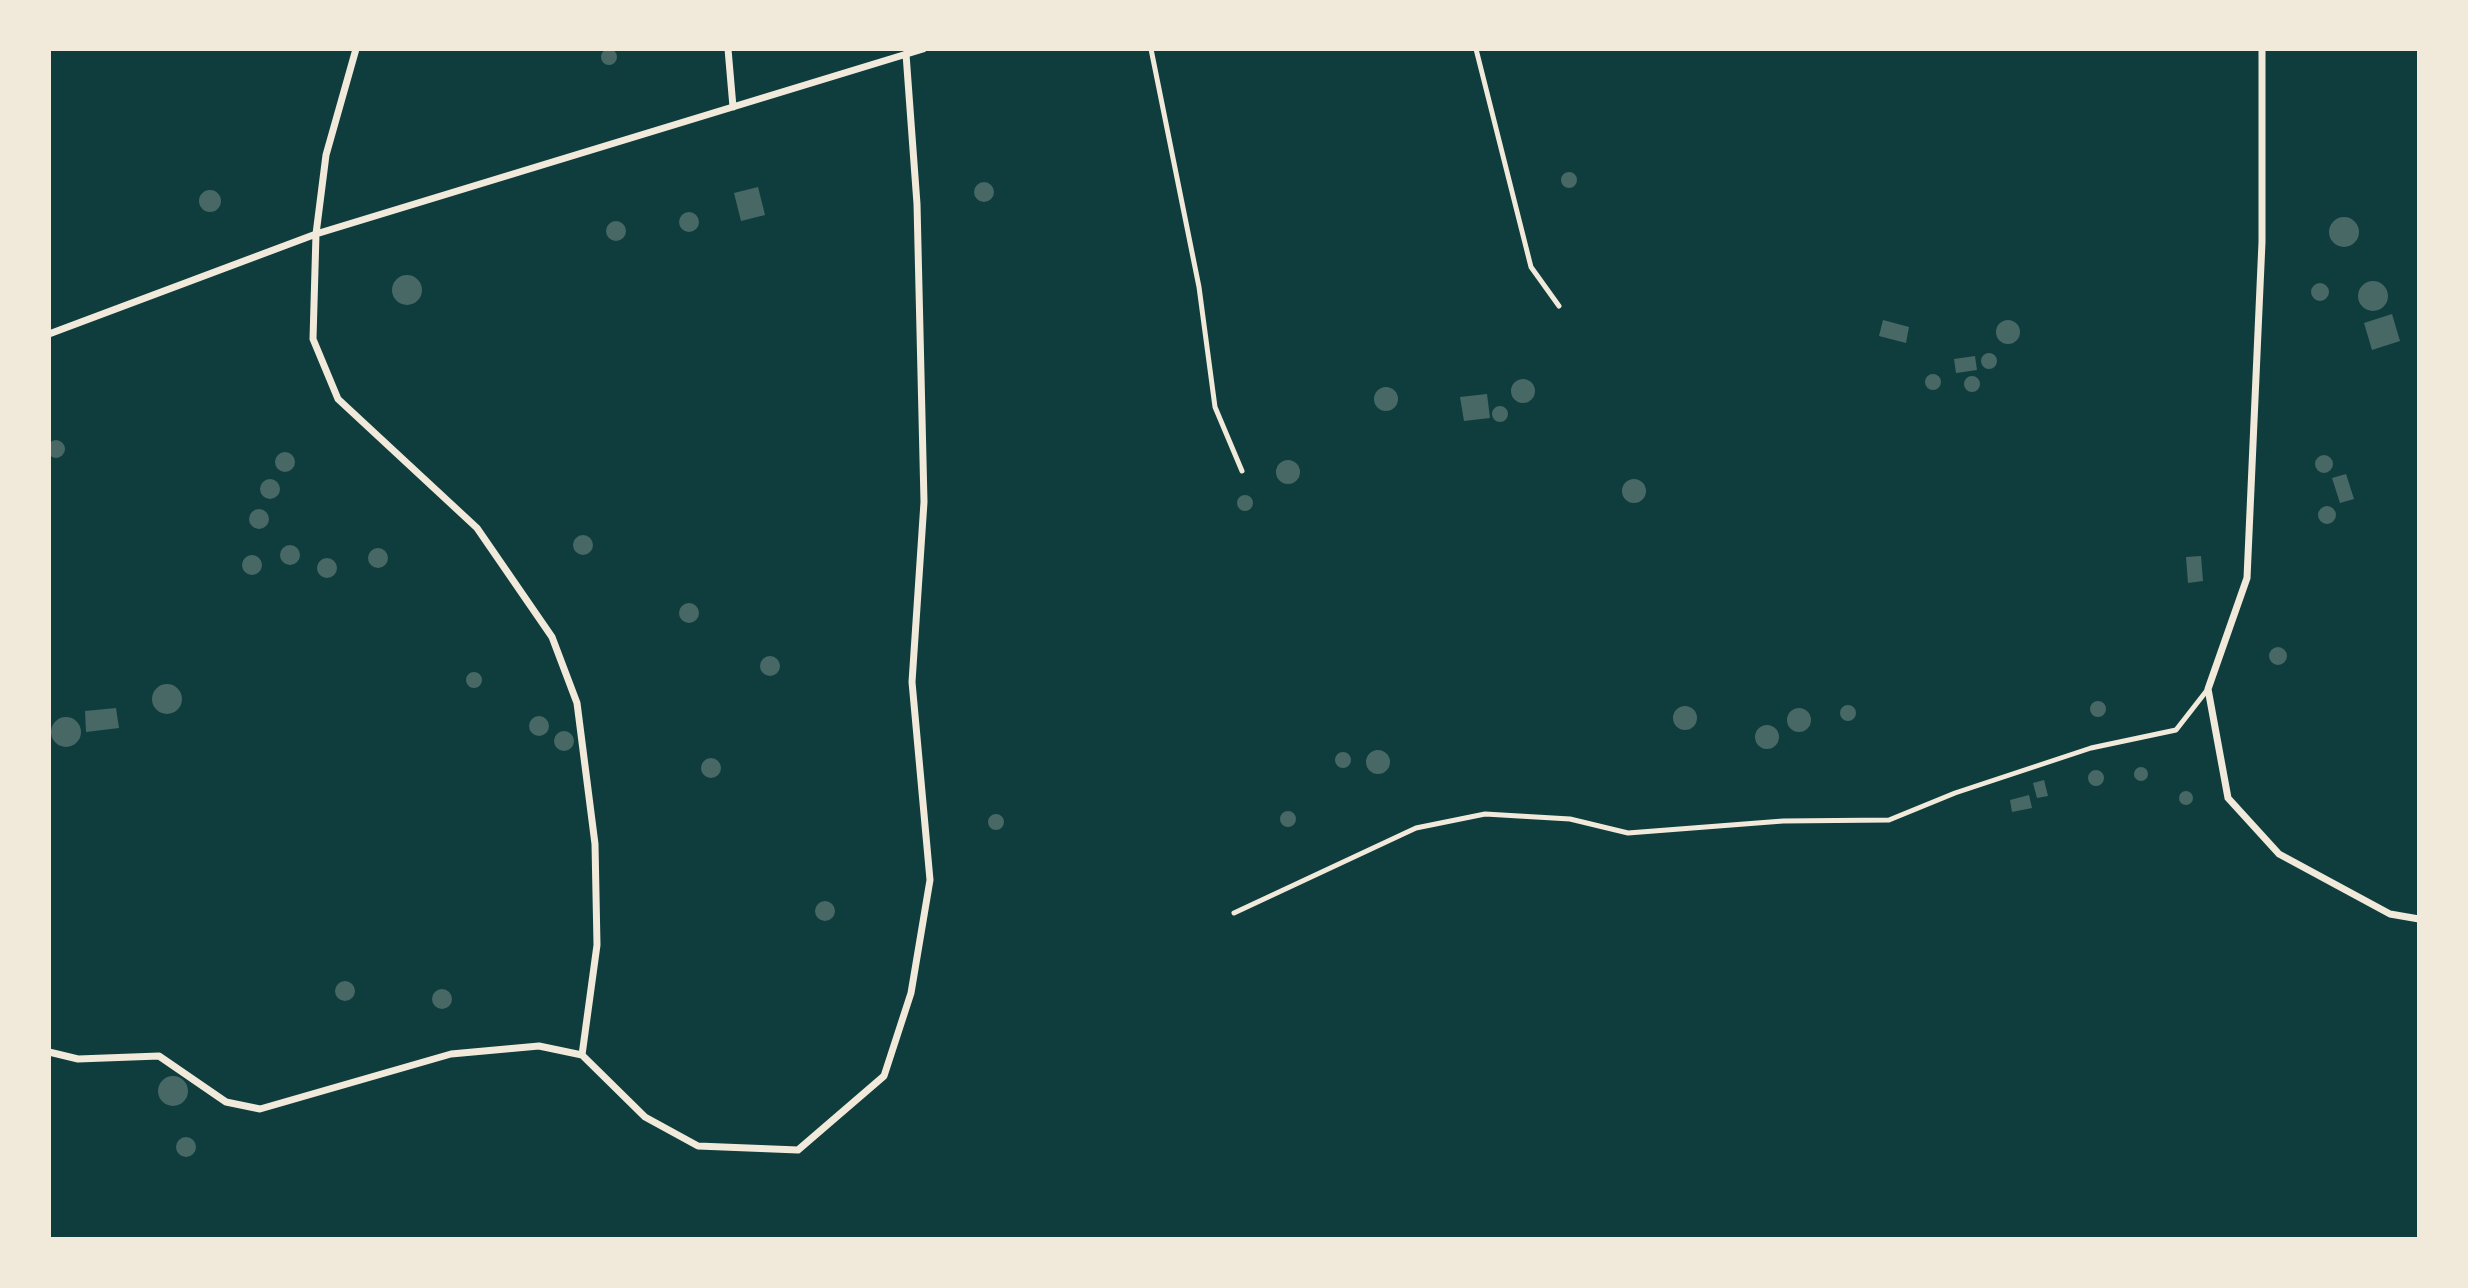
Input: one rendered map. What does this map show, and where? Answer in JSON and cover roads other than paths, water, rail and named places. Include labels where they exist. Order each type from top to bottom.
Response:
[{"type":"street","points":[[356,49],[326,155],[316,234],[313,340],[338,399],[477,528],[552,636],[577,703],[595,845],[597,944],[582,1055]]},
{"type":"street","points":[[728,49],[733,107]]},
{"type":"street","points":[[49,334],[316,234],[923,49]]},
{"type":"street","points":[[2262,49],[2262,242],[2246,578],[2208,690],[2228,798],[2279,854],[2390,914],[2419,919]]},
{"type":"street","points":[[49,1052],[78,1059],[159,1056],[226,1102],[260,1109],[451,1054],[539,1046],[582,1055],[645,1117],[698,1146],[798,1150],[884,1076],[911,993],[930,880],[912,682],[924,502],[917,204],[906,54]]},
{"type":"lane","points":[[1151,49],[1199,287],[1215,407],[1242,471]]},
{"type":"lane","points":[[1476,49],[1531,267],[1559,306]]},
{"type":"lane","points":[[1234,913],[1416,828],[1485,814],[1570,819],[1628,833],[1783,821],[1889,820],[1955,793],[2091,748],[2176,730],[2208,690]]}]
